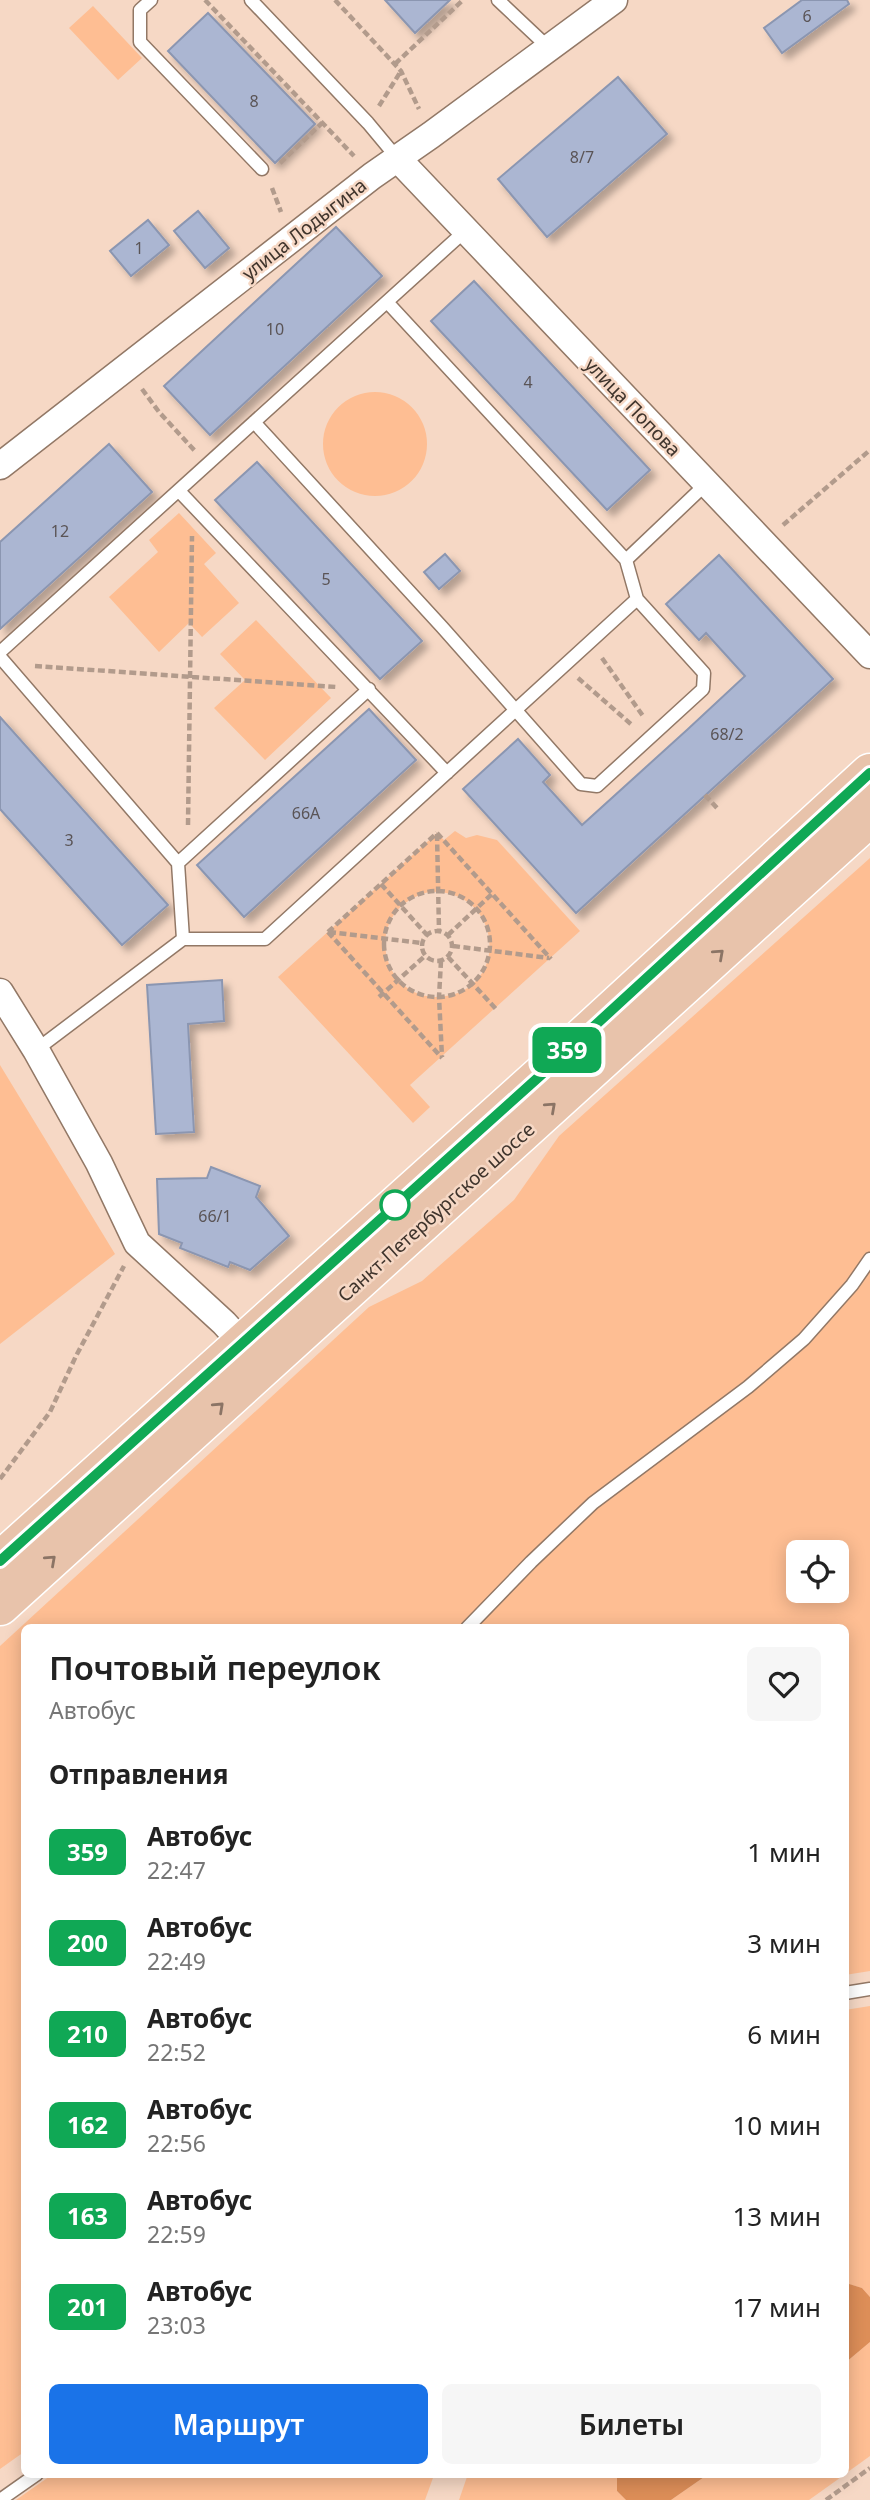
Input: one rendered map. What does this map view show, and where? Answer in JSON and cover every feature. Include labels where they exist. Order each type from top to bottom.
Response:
[{"type":"main road","name":"Санкт-Петербургское шоссе","points":[[0,1606],[252,1354],[541,1075],[870,773]]},
{"type":"main road","name":"Санкт-Петербургское шоссе","points":[[0,1561],[252,1354],[418,1230],[870,817]]},
{"type":"street","name":"улица Лодыгина","points":[[0,466],[372,176],[614,0]]},
{"type":"street","name":"улица Попова","points":[[398,159],[870,655]]},
{"type":"street","points":[[0,992],[99,1163],[136,1243],[252,1354]]},
{"type":"lane","points":[[151,0],[140,10],[140,42],[265,172]]},
{"type":"lane","points":[[251,0],[368,123],[398,159]]},
{"type":"lane","points":[[498,0],[550,49]]},
{"type":"lane","points":[[183,939],[183,859],[2,658],[207,465],[465,231]]},
{"type":"lane","points":[[254,422],[581,784],[597,786],[703,689],[704,673],[637,599],[626,560],[388,303]]},
{"type":"lane","points":[[626,560],[706,484]]},
{"type":"lane","points":[[180,491],[447,773]]},
{"type":"lane","points":[[36,1051],[183,939],[265,939],[637,599]]},
{"type":"lane","points":[[183,859],[369,689]]},
{"type":"lane","points":[[471,1624],[593,1503],[748,1387],[804,1339],[852,1285],[870,1259]]},
{"type":"lane","points":[[849,1992],[870,1989]]},
{"type":"lane","points":[[0,2500],[31,2478]]},
{"type":"path","points":[[205,0],[372,176]]},
{"type":"path","points":[[335,0],[401,71],[431,135]]},
{"type":"path","points":[[395,64],[463,0]]},
{"type":"path","points":[[291,238],[265,172],[322,123]]},
{"type":"path","points":[[159,412],[207,465]]},
{"type":"path","points":[[763,543],[870,450]]},
{"type":"path","points":[[183,859],[192,504]]},
{"type":"path","points":[[590,643],[641,710],[652,736]]},
{"type":"path","points":[[2,658],[189,677],[369,689]]},
{"type":"path","points":[[564,666],[627,723],[652,736]]},
{"type":"path","points":[[705,795],[717,808]]},
{"type":"path","points":[[328,932],[437,833]]},
{"type":"path","points":[[437,833],[439,931]]},
{"type":"path","points":[[437,833],[551,959],[453,946]]},
{"type":"path","points":[[381,884],[427,935]]},
{"type":"path","points":[[439,892],[459,896],[476,909],[487,928],[489,950],[483,970],[472,984],[461,992],[439,997],[416,993],[398,980],[387,961],[384,939],[390,920],[401,906],[419,895],[439,892]]},
{"type":"path","points":[[448,934],[492,894]]},
{"type":"path","points":[[439,931],[448,934],[453,946],[448,957],[441,961],[431,960],[422,943],[427,935],[439,931]]},
{"type":"path","points":[[328,932],[422,943]]},
{"type":"path","points":[[328,932],[382,995],[442,1058],[439,997],[441,961]]},
{"type":"path","points":[[382,995],[426,955]]},
{"type":"path","points":[[448,957],[496,1009]]},
{"type":"path","points":[[0,1479],[50,1412],[76,1356],[136,1243]]},
{"type":"path","points":[[828,2500],[870,2468]]},
{"type":"shaded area","points":[[93,6],[142,58],[118,80],[69,28]]},
{"type":"shaded area","points":[[375,392],[395,396],[418,415],[423,424],[427,444],[423,464],[404,487],[395,492],[375,496],[355,492],[332,473],[327,464],[323,444],[327,424],[346,401],[355,396]]},
{"type":"shaded area","points":[[179,513],[216,553],[204,564],[239,603],[202,637],[189,623],[159,652],[109,597],[158,552],[149,540]]},
{"type":"shaded area","points":[[256,620],[331,698],[265,760],[214,708],[245,680],[220,654]]},
{"type":"shaded area","points":[[455,831],[466,838],[477,835],[497,840],[580,931],[410,1085],[430,1107],[413,1123],[278,977],[437,833],[444,840]],"holes":[[[429,892],[453,895],[470,904],[483,919],[489,936],[489,955],[483,972],[470,986],[451,995],[427,996],[408,989],[394,975],[387,957],[386,937],[392,918],[406,902]]]},
{"type":"shaded area","points":[[870,858],[870,1971],[849,1974],[849,1624],[24,1624],[369,1307],[422,1281],[514,1200],[559,1136]]},
{"type":"shaded area","points":[[0,1065],[115,1254],[0,1344]]},
{"type":"shaded area","points":[[21,1627],[21,2454],[0,2469],[0,1646]]},
{"type":"shaded area","points":[[870,2006],[870,2297],[862,2288],[849,2284],[849,2009]]},
{"type":"shaded area","points":[[849,2284],[862,2288],[870,2297],[870,2342],[849,2360]]},
{"type":"shaded area","points":[[870,2342],[870,2456],[849,2471],[849,2360]]},
{"type":"shaded area","points":[[47,2478],[433,2478],[425,2500],[16,2500]]},
{"type":"shaded area","points":[[467,2478],[617,2478],[617,2491],[626,2500],[459,2500]]},
{"type":"shaded area","points":[[617,2478],[703,2478],[671,2500],[626,2500],[617,2491]]},
{"type":"shaded area","points":[[703,2478],[840,2478],[809,2500],[671,2500]]},
{"type":"building","points":[[385,0],[450,0],[415,33]]},
{"type":"building","points":[[802,0],[847,0],[849,4],[782,53],[764,28]]},
{"type":"building","points":[[208,13],[315,124],[275,163],[168,51]]},
{"type":"building","points":[[618,77],[667,134],[547,237],[498,179]]},
{"type":"building","points":[[198,211],[229,248],[205,268],[174,231]]},
{"type":"building","points":[[148,220],[169,245],[131,276],[110,251]]},
{"type":"building","points":[[336,227],[382,276],[210,435],[164,386]]},
{"type":"building","points":[[474,281],[650,470],[607,510],[431,321]]},
{"type":"building","points":[[109,444],[152,492],[0,629],[0,542]]},
{"type":"building","points":[[257,462],[422,641],[380,679],[215,500]]},
{"type":"building","points":[[445,554],[460,571],[439,589],[424,572]]},
{"type":"building","points":[[719,555],[833,679],[576,913],[463,789],[518,739],[550,775],[543,782],[582,825],[688,729],[745,676],[706,633],[699,640],[666,604]]},
{"type":"building","points":[[369,709],[416,760],[244,917],[197,865]]},
{"type":"building","points":[[0,717],[168,905],[122,945],[0,809]]},
{"type":"building","points":[[222,980],[224,1021],[188,1024],[194,1132],[156,1134],[147,985]]},
{"type":"building","points":[[211,1167],[260,1186],[256,1197],[289,1236],[250,1270],[230,1262],[228,1267],[180,1248],[182,1243],[159,1234],[157,1179],[207,1178]]},
{"type":"bus line","name":"359","points":[[0,1561],[541,1075],[870,773]]}]
